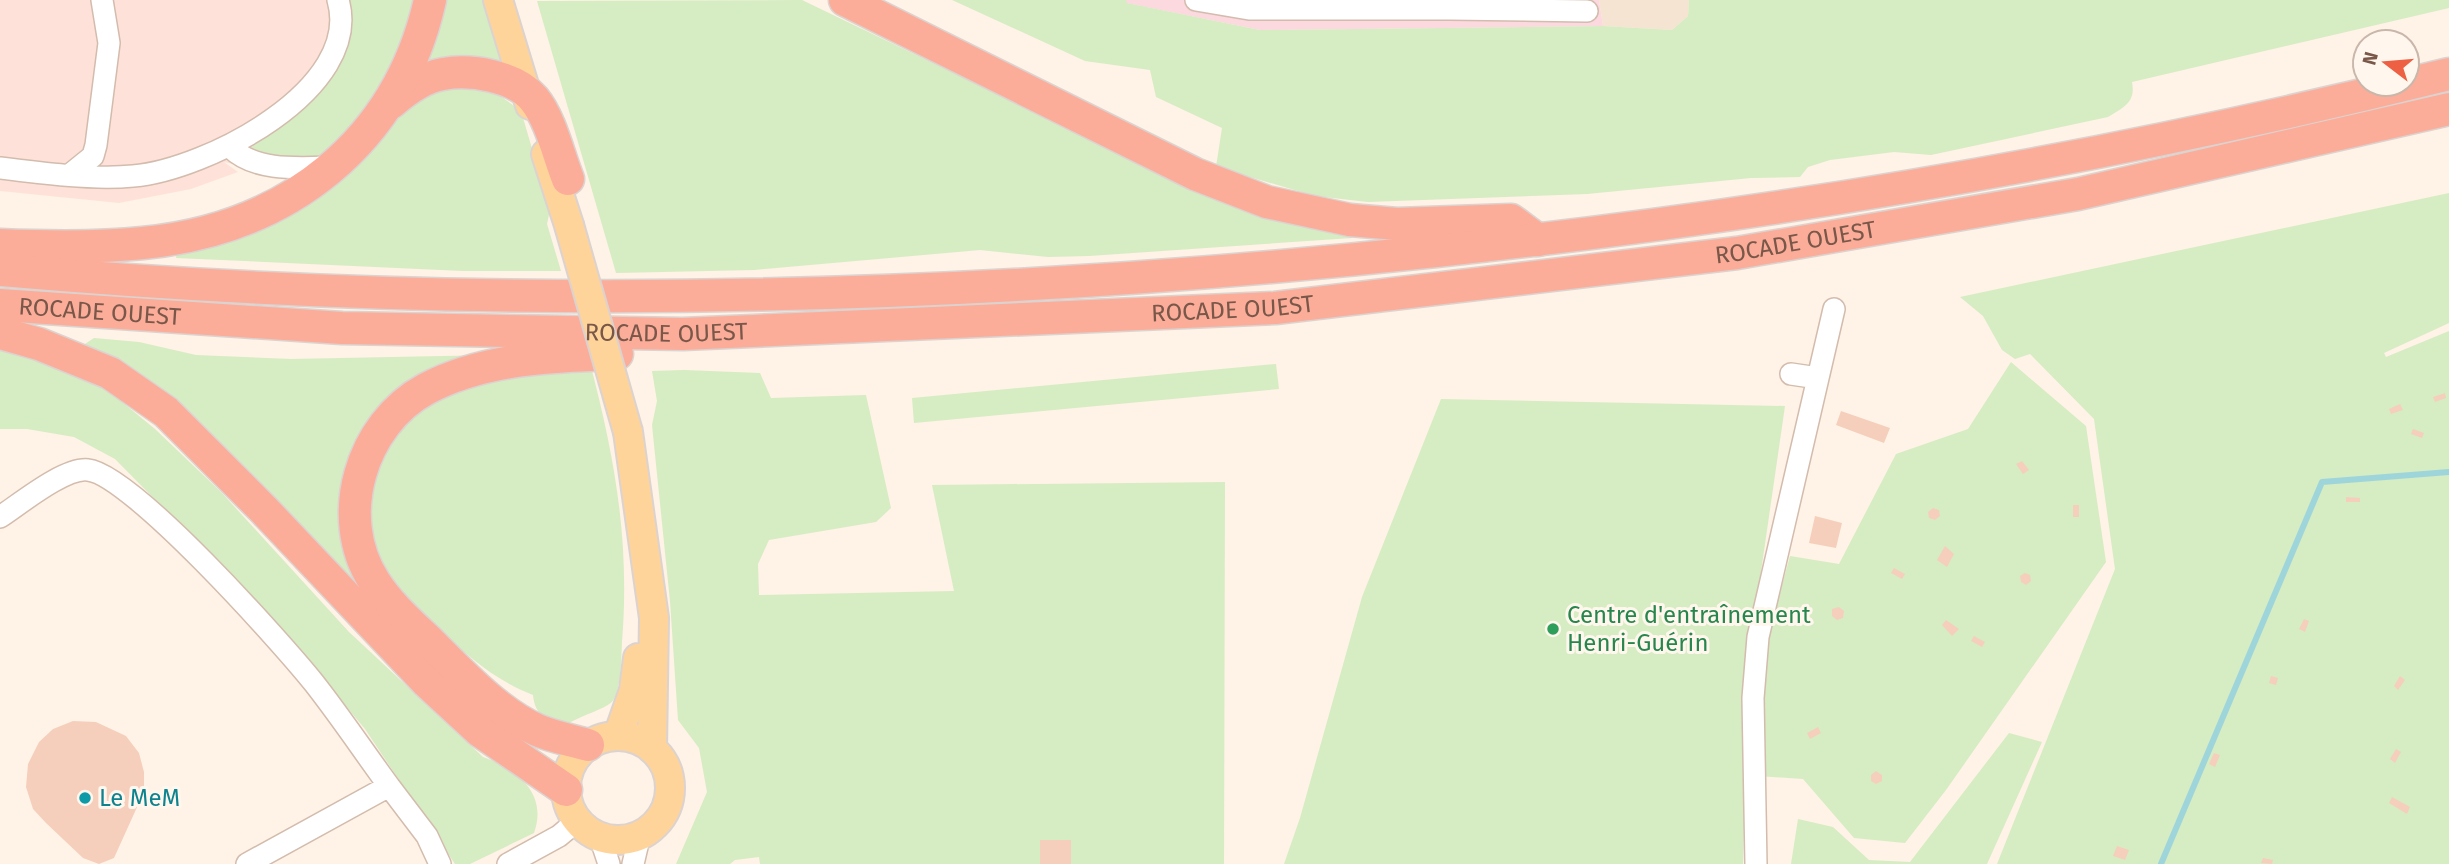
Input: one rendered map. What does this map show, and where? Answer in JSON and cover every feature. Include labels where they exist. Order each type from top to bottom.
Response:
[{"type":"highway","points":[[390,103],[420,36],[430,0]]},
{"type":"highway","points":[[845,0],[1195,174],[1267,202],[1350,220],[1397,224],[1511,220],[1538,240]]},
{"type":"highway","points":[[0,245],[103,246],[190,235],[260,214],[296,194],[334,167],[390,103],[426,79],[443,74],[487,76],[526,91],[541,110],[568,179]]},
{"type":"highway","name":"ROCADE OUEST","points":[[0,270],[148,281],[397,293],[762,295],[930,290],[1267,269],[1657,226],[1918,186],[2221,127],[2449,74]]},
{"type":"highway","name":"ROCADE OUEST","points":[[0,305],[341,328],[683,334],[1275,308],[1737,253],[2078,194],[2449,109]]},
{"type":"highway","points":[[0,333],[39,344],[110,373],[166,412],[256,501],[427,682],[480,731],[566,790]]},
{"type":"highway","points":[[588,745],[537,730],[510,714],[397,610],[374,581],[358,541],[355,498],[359,477],[377,434],[408,399],[428,387],[482,369],[528,359],[654,353],[683,334]]},
{"type":"main road","points":[[498,0],[569,225],[628,432],[654,618],[652,749]]},
{"type":"main road","points":[[518,0],[568,179],[569,225]]},
{"type":"main road","points":[[618,736],[637,673],[645,562]]},
{"type":"main road","points":[[618,736],[636,739],[652,749],[667,770],[669,795],[660,818],[640,835],[621,840],[600,837],[578,821],[566,790],[570,767],[588,745],[618,736]]},
{"type":"street","points":[[72,173],[93,156],[96,145],[109,43],[102,0],[120,0]]},
{"type":"street","points":[[0,169],[135,176],[185,164],[230,147],[278,116],[317,76],[341,36],[342,13],[338,0]]},
{"type":"street","points":[[1196,0],[1249,9],[1449,4],[1587,11]]},
{"type":"street","points":[[230,147],[239,155],[260,163],[281,167],[334,167]]},
{"type":"street","points":[[1756,864],[1754,668],[1758,637],[1833,309]]},
{"type":"street","points":[[1791,374],[1818,378]]},
{"type":"street","points":[[0,517],[64,475],[84,469],[102,472],[143,502],[222,582],[313,682],[427,836],[440,864]]},
{"type":"street","points":[[247,864],[389,786]]},
{"type":"street","points":[[508,864],[559,836],[578,821]]},
{"type":"street","points":[[633,864],[640,835]]},
{"type":"street","points":[[600,837],[609,864]]},
{"type":"shaded area","points":[[0,0],[349,0],[368,23],[268,155],[250,147],[248,150],[255,169],[224,162],[238,172],[191,189],[119,203],[0,191]]},
{"type":"shaded area","points":[[1126,0],[1599,0],[1603,26],[1260,30],[1126,3]]},
{"type":"shaded area","points":[[1599,0],[1689,0],[1688,16],[1672,30],[1603,26]]},
{"type":"green space","points":[[349,0],[415,0],[391,64],[363,114],[331,151],[316,160],[290,161],[248,150],[294,114],[325,84],[337,67],[351,33]]},
{"type":"green space","points":[[436,0],[486,0],[509,68],[416,75]]},
{"type":"green space","points":[[802,0],[964,78],[1231,194],[1352,227],[1352,238],[1089,256],[1048,257],[980,250],[754,270],[616,273],[537,1]]},
{"type":"green space","points":[[952,0],[1126,0],[1127,3],[1260,30],[1603,26],[1672,30],[1688,16],[1689,0],[2449,0],[2449,8],[2363,28],[2351,28],[2351,31],[2132,82],[2130,99],[2124,107],[2108,117],[1931,155],[1894,152],[1830,160],[1808,167],[1800,177],[1751,178],[1587,194],[1368,202],[1315,196],[1216,167],[1222,128],[1156,97],[1150,70],[1085,61]]},
{"type":"green space","points":[[455,85],[495,92],[521,111],[550,210],[547,224],[561,271],[463,271],[176,258],[177,251],[352,167],[406,109],[422,96]]},
{"type":"green space","points":[[2449,193],[2449,323],[2384,353],[2386,357],[2449,331],[2449,864],[1997,864],[2115,569],[2094,419],[2030,354],[2015,359],[2002,350],[1983,316],[1960,297]]},
{"type":"green space","points":[[94,338],[139,342],[196,355],[291,359],[494,355],[362,445],[369,593],[355,599],[86,350],[85,344]]},
{"type":"green space","points":[[0,350],[45,361],[105,388],[155,429],[221,492],[349,632],[483,757],[508,768],[527,785],[537,806],[534,833],[470,864],[455,864],[365,729],[275,621],[115,459],[74,437],[27,429],[0,429]]},
{"type":"green space","points":[[2011,362],[2086,426],[2106,562],[1946,790],[1905,843],[1854,838],[1803,779],[1757,776],[1760,665],[1790,556],[1839,564],[1896,454],[1968,429]]},
{"type":"green space","points":[[590,363],[607,433],[622,535],[624,605],[621,671],[617,693],[611,703],[564,727],[539,712],[533,695],[505,682],[469,656],[394,586],[380,565],[374,549],[369,514],[370,497],[380,464],[398,434],[423,407],[439,397],[494,379]]},
{"type":"green space","points":[[1276,364],[1279,389],[914,423],[912,398]]},
{"type":"green space","points":[[652,371],[760,373],[771,398],[866,395],[891,508],[876,522],[769,540],[758,564],[759,595],[954,591],[932,485],[1225,482],[1224,864],[760,864],[759,857],[735,860],[730,864],[676,864],[707,792],[699,748],[678,720],[670,601],[652,425],[657,401]]},
{"type":"green space","name":"Centre d'entraînement Henri-Guérin","points":[[1441,399],[1785,406],[1748,661],[1743,864],[1284,864],[1300,818],[1362,597]]},
{"type":"green space","points":[[2009,733],[2042,742],[1987,864],[1791,864],[1798,819],[1833,827],[1869,860],[1910,862]]},
{"type":"building","points":[[2445,393],[2446,398],[2435,402],[2433,397]]},
{"type":"building","points":[[2400,404],[2403,410],[2391,414],[2389,409]]},
{"type":"building","points":[[1841,411],[1890,428],[1884,443],[1836,425]]},
{"type":"building","points":[[2413,429],[2424,433],[2422,438],[2411,434]]},
{"type":"building","points":[[2022,461],[2029,470],[2023,474],[2016,464]]},
{"type":"building","points":[[2346,497],[2360,498],[2360,502],[2346,502]]},
{"type":"building","points":[[2073,505],[2079,505],[2079,517],[2073,517]]},
{"type":"building","points":[[1933,508],[1939,510],[1940,516],[1935,520],[1929,518],[1928,512]]},
{"type":"building","points":[[1815,516],[1842,523],[1836,548],[1809,543]]},
{"type":"building","points":[[1945,546],[1954,554],[1947,567],[1937,560]]},
{"type":"building","points":[[1894,568],[1905,574],[1902,579],[1891,573]]},
{"type":"building","points":[[2025,573],[2030,575],[2031,581],[2026,585],[2021,582],[2020,576]]},
{"type":"building","points":[[1839,607],[1844,611],[1843,618],[1837,620],[1832,616],[1832,609]]},
{"type":"building","points":[[2304,619],[2309,621],[2305,632],[2299,629]]},
{"type":"building","points":[[1946,620],[1959,629],[1952,636],[1942,625]]},
{"type":"building","points":[[1974,636],[1985,642],[1982,647],[1971,641]]},
{"type":"building","points":[[2271,676],[2278,678],[2276,685],[2269,683]]},
{"type":"building","points":[[2400,676],[2405,680],[2398,690],[2394,686]]},
{"type":"building","name":"Le MeM","points":[[73,721],[96,722],[126,736],[139,753],[144,772],[144,790],[114,858],[99,864],[83,858],[46,823],[33,809],[26,787],[28,764],[39,742],[53,729]]},
{"type":"building","points":[[1818,727],[1821,733],[1810,739],[1807,733]]},
{"type":"building","points":[[2396,749],[2401,752],[2395,763],[2390,759]]},
{"type":"building","points":[[2214,753],[2220,755],[2215,767],[2209,764]]},
{"type":"building","points":[[1876,771],[1882,775],[1882,781],[1876,784],[1871,781],[1871,775]]},
{"type":"building","points":[[2392,797],[2410,807],[2407,814],[2389,803]]},
{"type":"building","points":[[1040,840],[1071,840],[1071,864],[1040,864]]},
{"type":"building","points":[[2117,846],[2129,850],[2125,860],[2113,856]]},
{"type":"building","points":[[2263,858],[2273,860],[2272,864],[2261,863]]},
{"type":"waterway","points":[[2161,864],[2322,482],[2449,472]]},
{"type":"place","name":"Centre d'entraînement Henri-Guérin","points":[[1553,629]]},
{"type":"place","name":"Le MeM","points":[[85,798]]}]
